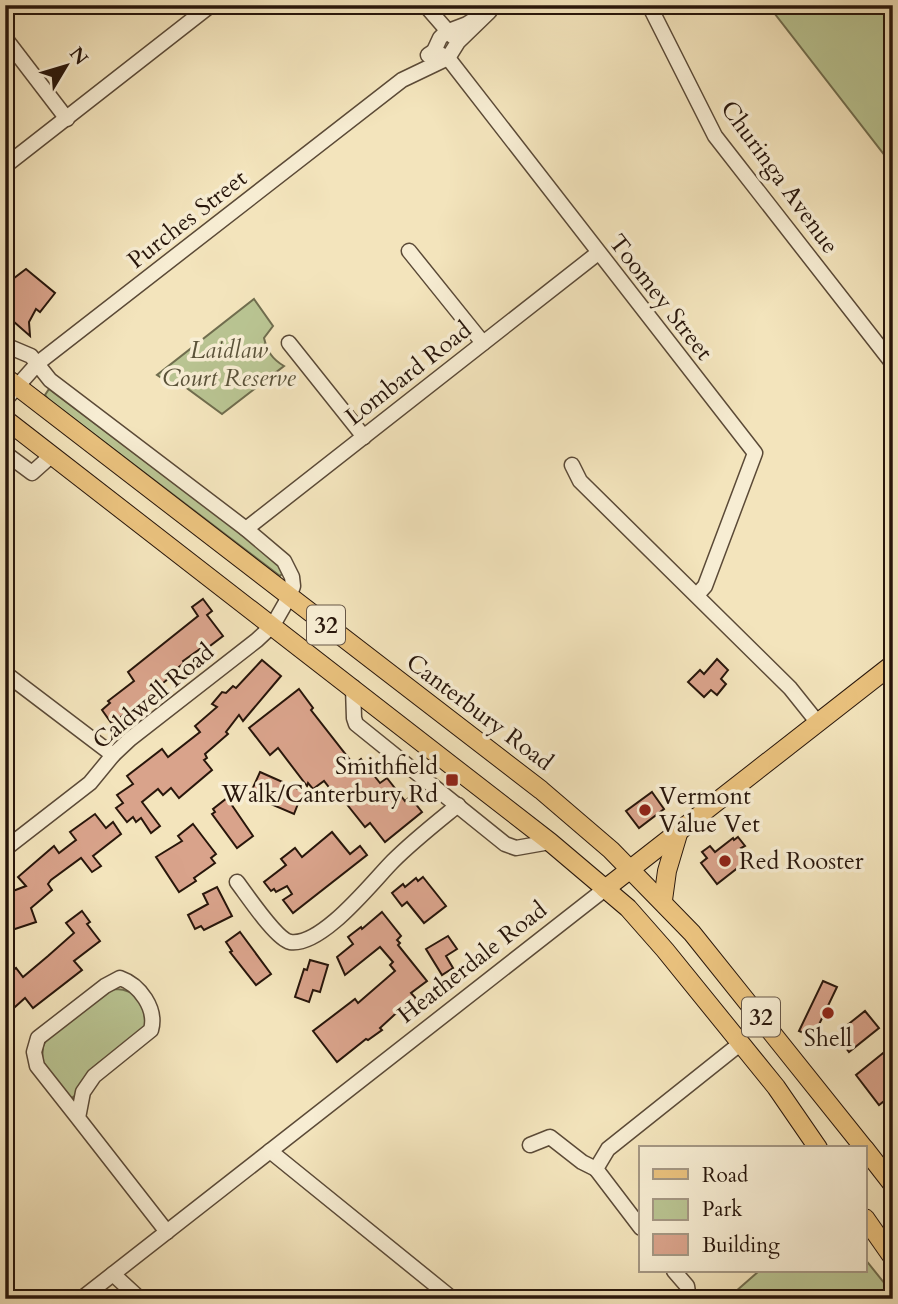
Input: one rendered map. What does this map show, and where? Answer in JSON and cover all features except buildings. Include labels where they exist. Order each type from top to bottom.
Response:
[{"type":"main road","name":"Canterbury Road","points":[[9,388],[541,790],[631,870],[663,900],[727,974],[862,1146]]},
{"type":"main road","name":"32","points":[[5,419],[353,687],[550,842],[628,908],[776,1087],[817,1146]]},
{"type":"main road","name":"Heatherdale Road","points":[[606,889],[893,664]]},
{"type":"main road","points":[[663,900],[667,871],[678,834]]},
{"type":"main road","name":"Canterbury Road","points":[[866,1151],[893,1185]]},
{"type":"main road","points":[[866,1218],[893,1258]]},
{"type":"street","points":[[425,5],[452,37]]},
{"type":"street","name":"Churinga Avenue","points":[[649,5],[715,136],[893,364]]},
{"type":"street","points":[[5,166],[206,7]]},
{"type":"street","points":[[441,54],[452,37],[493,8]]},
{"type":"street","points":[[5,38],[67,119]]},
{"type":"street","name":"Purches Street","points":[[9,388],[402,80],[441,54]]},
{"type":"street","name":"Toomey Street","points":[[441,54],[755,453],[705,586],[697,595]]},
{"type":"street","points":[[409,251],[483,343]]},
{"type":"street","name":"Lombard Road","points":[[246,529],[598,253]]},
{"type":"street","points":[[289,343],[364,438]]},
{"type":"street","points":[[5,345],[31,356],[50,380],[284,561],[292,577],[293,586],[289,597]]},
{"type":"street","points":[[5,453],[32,473],[51,456]]},
{"type":"street","points":[[572,466],[580,481],[790,688],[818,723]]},
{"type":"street","name":"Caldwell Road","points":[[5,849],[89,783],[113,755],[273,625],[289,597]]},
{"type":"street","points":[[5,673],[113,755]]},
{"type":"street","points":[[353,687],[356,724],[505,844],[516,848],[550,842]]},
{"type":"street","points":[[237,882],[279,935],[289,942],[306,940],[353,906],[392,861],[458,805]]},
{"type":"street","name":"Heatherdale Road","points":[[81,1299],[606,889]]},
{"type":"street","points":[[78,1118],[83,1092],[94,1076],[150,1030],[154,1020],[152,1009],[131,982],[120,978],[38,1038],[34,1052],[37,1066],[167,1232]]},
{"type":"street","points":[[596,1169],[608,1149],[741,1043]]},
{"type":"street","points":[[530,1145],[550,1137],[582,1162],[596,1169],[639,1225]]},
{"type":"street","points":[[270,1151],[449,1296]]},
{"type":"street","points":[[675,1272],[687,1286],[689,1299]]},
{"type":"street","points":[[113,1274],[140,1299]]},
{"type":"green space","points":[[768,5],[893,5],[893,166]]},
{"type":"green space","name":"Laidlaw Court Reserve","points":[[254,299],[273,326],[264,338],[267,347],[273,357],[284,366],[222,414],[177,381],[171,384],[157,375]]},
{"type":"green space","points":[[49,389],[275,559],[283,573],[280,576],[49,400],[45,395]]},
{"type":"green space","points":[[108,990],[130,992],[139,1000],[144,1012],[145,1026],[128,1043],[90,1071],[76,1095],[70,1099],[42,1061],[43,1046],[48,1037]]},
{"type":"green space","points":[[866,1260],[893,1294],[893,1299],[727,1299],[758,1272],[866,1272]]},
{"type":"place","name":"Smithfield Walk/Canterbury Rd","points":[[452,780]]},
{"type":"place","name":"Vermont Value Vet","points":[[645,810]]},
{"type":"place","name":"Red Rooster","points":[[725,861]]},
{"type":"place","name":"Shell","points":[[828,1013]]}]
